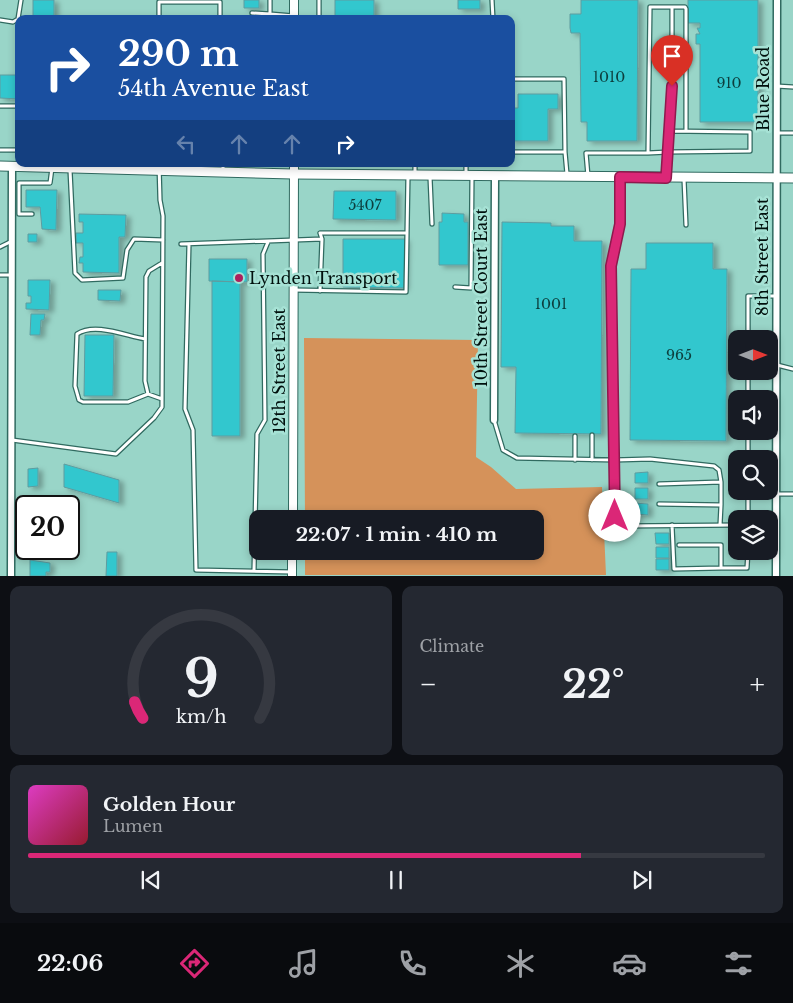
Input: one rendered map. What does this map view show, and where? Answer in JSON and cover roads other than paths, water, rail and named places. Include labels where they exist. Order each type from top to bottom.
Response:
[{"type":"main road","points":[[0,166],[15,165]]},
{"type":"main road","points":[[52,167],[223,168],[294,174],[793,178]]},
{"type":"street","points":[[294,0],[294,15]]},
{"type":"street","name":"Blue Road","points":[[776,178],[777,0]]},
{"type":"street","points":[[11,576],[12,241],[17,167]]},
{"type":"street","name":"12th Street East","points":[[293,510],[294,167]]},
{"type":"street","name":"10th Street Court East","points":[[494,420],[495,176]]},
{"type":"street","name":"8th Street East","points":[[776,178],[776,330]]},
{"type":"street","name":"8th Street East","points":[[776,450],[777,380]]},
{"type":"street","name":"8th Street East","points":[[776,500],[776,576]]},
{"type":"street","points":[[292,560],[292,574]]},
{"type":"lane","points":[[18,15],[20,0]]},
{"type":"lane","points":[[270,0],[270,14]]},
{"type":"lane","points":[[319,0],[319,15]]},
{"type":"lane","points":[[492,0],[493,15]]},
{"type":"lane","points":[[159,15],[159,2],[220,2],[220,15]]},
{"type":"lane","points":[[648,153],[650,6],[685,6],[686,9],[686,132]]},
{"type":"lane","points":[[666,178],[672,106],[672,6]]},
{"type":"lane","points":[[252,13],[278,15]]},
{"type":"lane","points":[[0,20],[15,21]]},
{"type":"lane","points":[[515,79],[564,79],[567,177]]},
{"type":"lane","points":[[776,86],[793,88]]},
{"type":"lane","points":[[0,106],[15,106]]},
{"type":"lane","points":[[588,177],[586,153],[750,151],[750,132],[669,131]]},
{"type":"lane","points":[[776,133],[793,133]]},
{"type":"lane","points":[[0,150],[15,150]]},
{"type":"lane","points":[[515,152],[565,152]]},
{"type":"lane","points":[[32,214],[15,214],[19,183],[50,183],[52,167]]},
{"type":"lane","points":[[11,440],[116,454],[154,418],[162,407],[163,240],[159,167]]},
{"type":"lane","points":[[293,290],[406,292],[407,233],[411,175],[414,167]]},
{"type":"lane","points":[[455,287],[471,288],[469,176],[467,167]]},
{"type":"lane","points":[[70,168],[75,274],[82,280],[123,278],[127,250],[134,240],[163,240]]},
{"type":"lane","points":[[430,176],[432,224]]},
{"type":"lane","points":[[620,177],[620,224],[611,266],[615,516],[625,526],[728,525]]},
{"type":"lane","points":[[684,178],[686,225]]},
{"type":"lane","points":[[320,291],[322,239],[320,233],[407,233]]},
{"type":"lane","points":[[181,244],[322,239]]},
{"type":"lane","points":[[0,248],[12,241]]},
{"type":"lane","points":[[254,571],[257,434],[266,420],[263,254],[268,242]]},
{"type":"lane","points":[[189,244],[184,409],[193,430],[196,570],[292,574]]},
{"type":"lane","points":[[148,394],[145,381],[146,277],[149,270],[162,262]]},
{"type":"lane","points":[[0,275],[12,275]]},
{"type":"lane","points":[[748,330],[748,296],[776,296]]},
{"type":"lane","points":[[145,340],[103,331],[82,330],[76,334],[75,386],[78,400],[83,402],[128,402],[148,394],[162,400]]},
{"type":"lane","points":[[778,364],[793,369]]},
{"type":"lane","points":[[494,420],[503,450],[517,458],[575,460],[650,459],[714,466],[719,470],[721,482],[720,525]]},
{"type":"lane","points":[[592,435],[592,460]]},
{"type":"lane","points":[[575,436],[575,460]]},
{"type":"lane","points":[[659,484],[721,482]]},
{"type":"lane","points":[[778,494],[793,494]]},
{"type":"lane","points":[[659,504],[721,505]]},
{"type":"lane","points":[[672,525],[674,569],[748,568],[748,560]]},
{"type":"lane","points":[[679,545],[721,545],[721,568]]},
{"type":"place","name":"Lynden Transport","points":[[239,278]]}]
